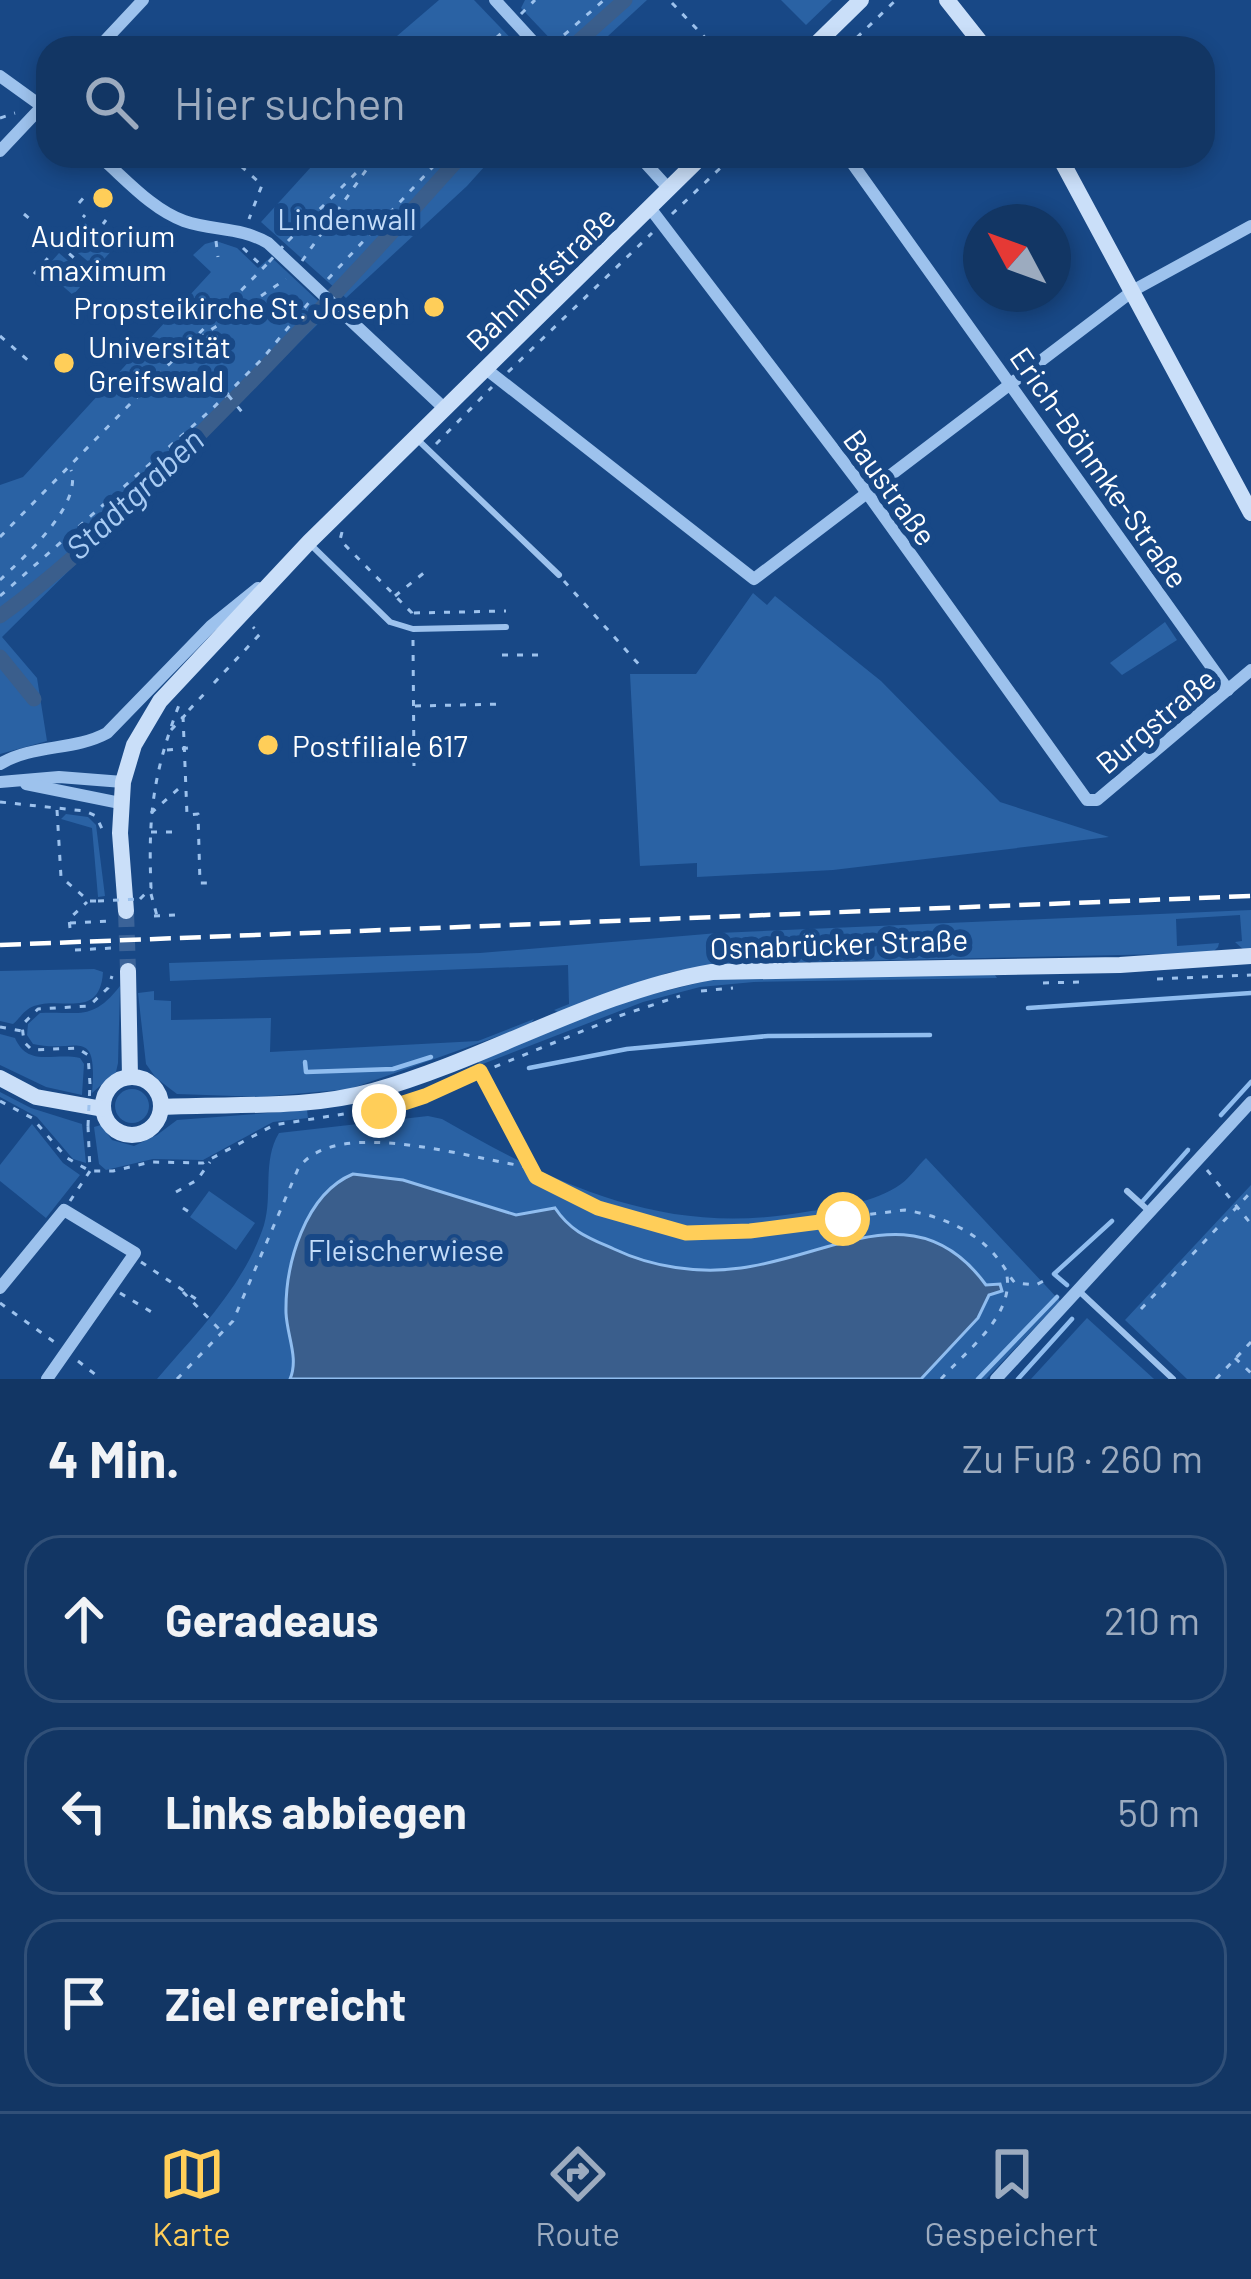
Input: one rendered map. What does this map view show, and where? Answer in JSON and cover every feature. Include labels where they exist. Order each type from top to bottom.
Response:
[{"type":"main road","points":[[824,36],[861,0]]},
{"type":"main road","points":[[947,0],[976,36]]},
{"type":"main road","name":"Bahnhofstraße","points":[[121,912],[123,782],[134,745],[160,701],[309,542],[423,444],[445,409],[492,375],[690,168]]},
{"type":"main road","points":[[1065,168],[1251,513]]},
{"type":"main road","name":"Osnabrücker Straße","points":[[0,1078],[36,1096],[103,1109],[118,1132],[137,1135],[154,1125],[162,1107],[307,1103],[375,1090],[652,986],[712,972],[1120,965],[1251,956]]},
{"type":"main road","points":[[120,970],[130,1077]]},
{"type":"main road","points":[[103,1109],[108,1090],[130,1077],[149,1082],[162,1107]]},
{"type":"street","points":[[109,36],[143,0]]},
{"type":"street","points":[[495,0],[528,36]]},
{"type":"street","points":[[0,76],[36,99]]},
{"type":"street","points":[[0,152],[36,116]]},
{"type":"street","points":[[113,168],[158,207],[197,225],[249,232],[321,290],[445,409]]},
{"type":"street","points":[[650,168],[669,189]]},
{"type":"street","name":"Erich-Böhmke-Straße","points":[[856,168],[1228,690]]},
{"type":"street","name":"Baustraße","points":[[650,208],[867,494],[1087,800]]},
{"type":"street","points":[[492,375],[754,579],[1134,290],[1251,226]]},
{"type":"street","name":"Bahnhofstraße","points":[[0,764],[22,753],[93,740],[107,733],[230,609],[283,569]]},
{"type":"street","name":"Burgstraße","points":[[1087,800],[1097,800],[1251,670]]},
{"type":"street","points":[[7,782],[58,777],[123,782]]},
{"type":"street","points":[[7,782],[120,802]]},
{"type":"street","points":[[996,1379],[1251,1102]]},
{"type":"street","points":[[0,1288],[64,1210],[133,1250],[135,1257],[46,1379]]},
{"type":"lane","points":[[423,444],[559,575]]},
{"type":"lane","points":[[309,542],[390,622],[412,629],[506,627]]},
{"type":"lane","points":[[1127,1191],[1151,1213]]},
{"type":"lane","points":[[1078,1290],[1173,1379]]},
{"type":"path","points":[[523,0],[525,10]]},
{"type":"path","points":[[564,35],[604,0]]},
{"type":"path","points":[[858,36],[896,0]]},
{"type":"path","points":[[672,3],[704,36]]},
{"type":"path","points":[[0,118],[19,112]]},
{"type":"path","points":[[243,168],[262,185],[248,221]]},
{"type":"path","points":[[0,537],[362,168]]},
{"type":"path","points":[[301,262],[366,168]]},
{"type":"path","points":[[0,596],[263,358],[432,168]]},
{"type":"path","points":[[423,444],[492,375],[720,168]]},
{"type":"path","points":[[79,203],[86,195]]},
{"type":"path","points":[[24,214],[97,278]]},
{"type":"path","points":[[34,274],[85,215]]},
{"type":"path","points":[[242,248],[263,267]]},
{"type":"path","points":[[192,342],[291,274]]},
{"type":"path","points":[[0,335],[31,363]]},
{"type":"path","points":[[226,393],[242,412]]},
{"type":"path","points":[[0,580],[65,507],[74,482],[70,469]]},
{"type":"path","points":[[343,529],[340,540],[412,613],[414,770]]},
{"type":"path","points":[[395,596],[425,572]]},
{"type":"path","points":[[559,575],[643,668]]},
{"type":"path","points":[[412,613],[506,611]]},
{"type":"path","points":[[214,682],[260,634],[248,623]]},
{"type":"path","points":[[502,655],[540,655]]},
{"type":"path","points":[[170,731],[206,692]]},
{"type":"path","points":[[176,915],[155,916],[155,898],[150,893],[150,814],[154,778],[185,694]]},
{"type":"path","points":[[413,706],[504,704]]},
{"type":"path","points":[[187,713],[187,815],[198,814],[200,883],[214,883]]},
{"type":"path","points":[[163,751],[186,748]]},
{"type":"path","points":[[349,755],[413,752]]},
{"type":"path","points":[[150,814],[186,782]]},
{"type":"path","points":[[0,802],[85,811],[96,816],[105,837]]},
{"type":"path","points":[[57,808],[61,877],[88,901],[121,912]]},
{"type":"path","points":[[150,832],[179,832]]},
{"type":"path","points":[[88,901],[70,925],[121,912],[150,893]]},
{"type":"path","points":[[109,896],[121,912]]},
{"type":"path","points":[[75,950],[112,948]]},
{"type":"path","points":[[64,1210],[90,1172],[91,1064],[83,1050],[37,1052],[24,1042],[24,1019],[38,1009],[79,1009],[96,1001],[120,970]]},
{"type":"path","points":[[1138,980],[1251,975]]},
{"type":"path","points":[[1028,983],[1093,982]]},
{"type":"path","points":[[698,992],[751,987]]},
{"type":"path","points":[[176,1192],[202,1175],[211,1161],[274,1125],[379,1111],[684,994]]},
{"type":"path","points":[[0,1027],[22,1030]]},
{"type":"path","points":[[480,1071],[536,1177],[598,1208],[686,1233],[750,1231],[892,1210],[916,1212],[968,1232],[1023,1286],[1036,1286],[1047,1279]]},
{"type":"path","points":[[0,1101],[32,1118],[67,1158],[90,1172],[151,1162],[211,1161]]},
{"type":"path","points":[[177,1379],[223,1334],[243,1302],[298,1169],[316,1150],[343,1142],[380,1143],[530,1167]]},
{"type":"path","points":[[1198,1160],[1251,1224]]},
{"type":"path","points":[[1141,1309],[1251,1192]]},
{"type":"path","points":[[184,1208],[192,1214]]},
{"type":"path","points":[[135,1257],[196,1299]]},
{"type":"path","points":[[940,1379],[1003,1308],[1009,1290],[1007,1274]]},
{"type":"path","points":[[177,1286],[223,1334]]},
{"type":"path","points":[[113,1289],[158,1316]]},
{"type":"path","points":[[0,1303],[101,1379]]},
{"type":"path","points":[[1216,1379],[1251,1342]]},
{"type":"path","points":[[1235,1358],[1251,1373]]},
{"type":"green space","points":[[439,0],[474,0],[508,36],[397,36]]},
{"type":"green space","points":[[525,0],[647,0],[608,36],[548,36],[521,8]]},
{"type":"green space","points":[[781,0],[832,0],[806,25]]},
{"type":"green space","name":"Lindenwall","points":[[310,168],[483,168],[346,298],[261,222]]},
{"type":"green space","points":[[85,223],[114,248],[96,268],[67,244]]},
{"type":"green space","name":"Lindenwall","points":[[216,241],[237,248],[258,268],[271,257],[330,312],[2,637],[37,678],[47,741],[0,754],[0,485],[23,477],[211,272],[193,255]]},
{"type":"green space","points":[[59,253],[88,278],[73,295],[44,270]]},
{"type":"green space","points":[[753,593],[767,605],[775,596],[881,681],[1000,802],[1109,837],[833,870],[697,877],[697,863],[640,866],[630,674],[696,674]]},
{"type":"green space","points":[[1165,622],[1177,640],[1122,675],[1110,663]]},
{"type":"green space","points":[[66,814],[88,817],[96,825],[105,896],[98,897],[92,828],[61,819]]},
{"type":"green space","points":[[1251,910],[1251,951],[1235,942],[1242,941],[1240,915],[1176,919],[1177,946],[1219,943],[1218,947],[1212,953],[715,964],[667,973],[561,1014],[554,1010],[569,1004],[568,965],[170,981],[169,963],[480,953],[718,933]]},
{"type":"green space","points":[[0,971],[103,972],[100,987],[87,1001],[34,1006],[13,1024],[0,1021]]},
{"type":"green space","points":[[993,972],[997,978],[700,987],[643,1002],[480,1065],[476,1060],[629,1000],[718,978]]},
{"type":"green space","points":[[120,986],[116,1072],[92,1093],[87,1049],[33,1044],[27,1035],[28,1024],[40,1013],[93,1010]]},
{"type":"green space","points":[[154,991],[154,1000],[171,1001],[171,1020],[271,1018],[270,1052],[478,1041],[534,1019],[530,1025],[350,1089],[260,1097],[177,1094],[146,1064],[138,993]]},
{"type":"green space","points":[[0,1034],[15,1038],[34,1056],[80,1058],[84,1064],[82,1095],[46,1087],[0,1065]]},
{"type":"green space","points":[[132,1089],[144,1094],[149,1106],[144,1118],[132,1123],[120,1118],[115,1106],[120,1094]]},
{"type":"green space","points":[[0,1092],[31,1108],[82,1124],[86,1163],[73,1159],[37,1117],[0,1097]]},
{"type":"green space","points":[[307,1110],[308,1118],[273,1122],[203,1160],[153,1159],[106,1170],[99,1164],[94,1127],[101,1125],[112,1140],[134,1146],[177,1120]]},
{"type":"green space","name":"Fleischerwiese","points":[[428,1116],[572,1185],[660,1211],[706,1218],[754,1218],[855,1203],[901,1184],[926,1158],[1060,1301],[986,1379],[157,1379],[245,1268],[267,1214],[271,1155],[279,1133]]},
{"type":"green space","points":[[32,1124],[63,1163],[80,1175],[46,1218],[0,1181],[0,1165]]},
{"type":"green space","points":[[1251,1185],[1251,1379],[1187,1379],[1125,1320]]},
{"type":"green space","points":[[209,1191],[255,1223],[236,1250],[190,1217]]},
{"type":"green space","points":[[1087,1318],[1154,1379],[1031,1379]]},
{"type":"shaded area","name":"Fleischerwiese","points":[[353,1174],[403,1180],[516,1215],[555,1208],[574,1229],[596,1241],[660,1265],[692,1269],[741,1268],[872,1236],[902,1235],[931,1241],[959,1257],[986,1285],[1000,1284],[1002,1291],[989,1295],[978,1318],[921,1379],[290,1379],[287,1294],[294,1253],[322,1197]]},
{"type":"waterway","name":"Stadtgraben","points":[[584,36],[625,0]]},
{"type":"waterway","name":"Stadtgraben","points":[[0,616],[80,551],[155,480],[450,168]]},
{"type":"waterway","points":[[0,657],[34,699]]},
{"type":"waterway","points":[[1028,1008],[1251,993]]},
{"type":"waterway","points":[[529,1068],[627,1049],[768,1036],[930,1035]]},
{"type":"waterway","points":[[305,1062],[306,1072],[393,1069],[431,1057]]},
{"type":"waterway","points":[[1221,1115],[1251,1082]]},
{"type":"waterway","points":[[1142,1202],[1188,1150]]},
{"type":"waterway","points":[[1067,1285],[1054,1274],[1112,1221]]},
{"type":"waterway","points":[[978,1379],[1057,1297]]},
{"type":"waterway","points":[[1018,1379],[1072,1319]]},
{"type":"tunnel","points":[[126,911],[128,971]]},
{"type":"railway","points":[[0,945],[1251,896]]},
{"type":"place","name":"Auditorium maximum","points":[[103,198]]},
{"type":"place","name":"Propsteikirche St. Joseph","points":[[434,307]]},
{"type":"place","name":"Universität Greifswald","points":[[64,363]]},
{"type":"place","name":"Postfiliale 617","points":[[268,745]]},
{"type":"route","points":[[379,1111],[480,1071],[536,1177],[598,1208],[686,1233],[750,1231],[843,1219]]}]
